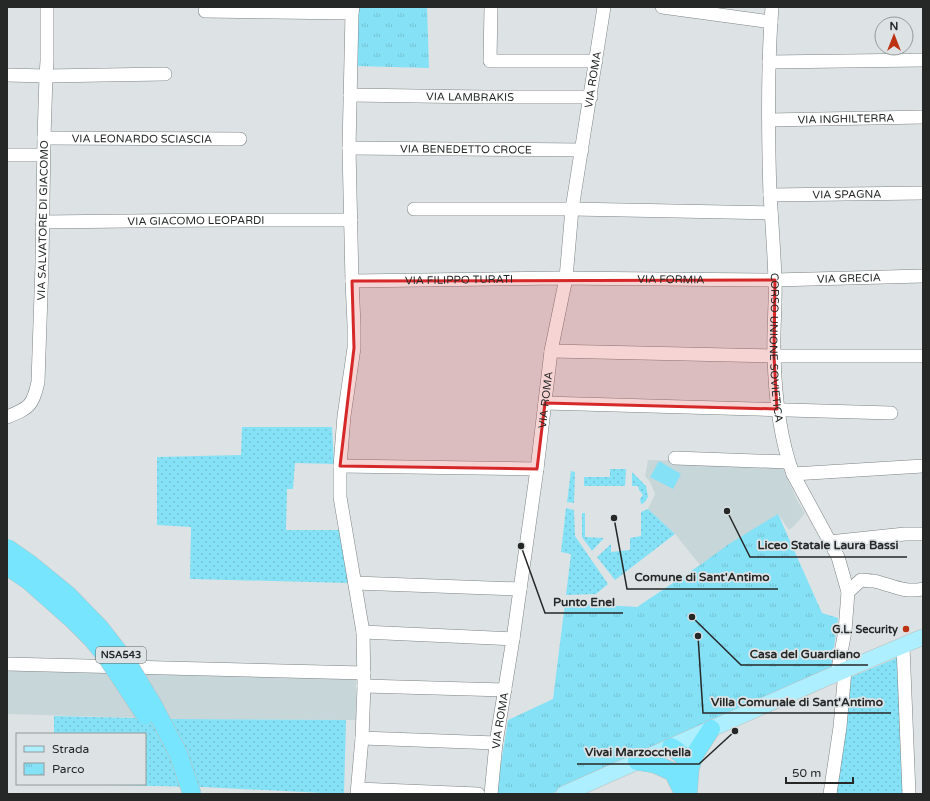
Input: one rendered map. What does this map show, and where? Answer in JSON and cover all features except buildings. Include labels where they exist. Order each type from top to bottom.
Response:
[{"type":"highway","name":"NSA543","points":[[7,548],[30,564],[68,595],[100,628],[128,664],[153,705],[178,753],[192,794]]},
{"type":"highway","name":"NSA543","points":[[7,566],[29,581],[73,620],[106,656],[144,712],[167,757],[179,794]]},
{"type":"highway","points":[[682,770],[695,754],[711,728]]},
{"type":"highway","points":[[671,747],[681,753],[687,761],[682,770],[684,794]]},
{"type":"highway","points":[[637,762],[682,770]]},
{"type":"highway","points":[[682,770],[688,794]]},
{"type":"main road","points":[[564,794],[711,728],[923,637]]},
{"type":"street","name":"VIA SALVATORE DI GIACOMO","points":[[7,417],[29,406],[35,397],[38,382],[42,264],[43,155],[47,61],[47,7]]},
{"type":"street","points":[[491,7],[490,61],[596,61]]},
{"type":"street","name":"VIA ROMA","points":[[491,794],[496,743],[513,639],[537,470],[551,351],[566,278],[572,209],[604,7]]},
{"type":"street","points":[[662,7],[770,22]]},
{"type":"street","name":"CORSO UNIONE SOVIETICA","points":[[772,7],[770,22],[769,120],[770,195],[775,280],[774,356],[777,410],[780,429],[790,468],[838,557],[848,592],[841,672],[840,727],[830,794]]},
{"type":"street","points":[[205,11],[352,10],[349,148],[354,348],[344,416],[340,466],[340,497],[363,632],[364,686],[362,738],[357,791],[478,794]]},
{"type":"street","points":[[770,62],[923,60]]},
{"type":"street","points":[[7,75],[46,76],[166,74]]},
{"type":"street","name":"VIA LAMBRAKIS","points":[[350,95],[590,97]]},
{"type":"street","name":"VIA INGHILTERRA","points":[[769,120],[923,117]]},
{"type":"street","name":"VIA LEONARDO SCIASCIA","points":[[44,138],[240,140]]},
{"type":"street","name":"VIA BENEDETTO CROCE","points":[[349,148],[582,150]]},
{"type":"street","points":[[7,155],[43,155]]},
{"type":"street","name":"VIA SPAGNA","points":[[770,195],[923,193]]},
{"type":"street","points":[[414,209],[572,209],[771,213]]},
{"type":"street","name":"VIA GIACOMO LEOPARDI","points":[[42,222],[351,220]]},
{"type":"street","name":"VIA GRECIA","points":[[775,280],[923,276]]},
{"type":"street","name":"VIA FORMIA","points":[[566,278],[775,280]]},
{"type":"street","name":"VIA FILIPPO TURATI","points":[[352,281],[566,278]]},
{"type":"street","points":[[551,351],[774,356],[923,356]]},
{"type":"street","points":[[545,403],[891,413]]},
{"type":"street","points":[[675,458],[790,468],[923,466]]},
{"type":"street","points":[[340,466],[537,470]]},
{"type":"street","points":[[829,542],[905,534],[923,534]]},
{"type":"street","points":[[848,592],[861,580],[902,590],[923,589]]},
{"type":"street","points":[[355,583],[520,589]]},
{"type":"street","points":[[363,632],[513,639]]},
{"type":"street","points":[[903,646],[909,794]]},
{"type":"street","points":[[7,664],[364,673]]},
{"type":"street","points":[[364,686],[505,690]]},
{"type":"street","points":[[362,738],[496,743]]},
{"type":"highlighted area","points":[[775,280],[774,356],[777,409],[545,403],[537,469],[340,466],[354,348],[352,281]]},
{"type":"shaded area","points":[[648,460],[781,464],[799,504],[805,513],[789,530],[778,514],[700,565],[675,534],[648,509],[655,494],[650,482],[645,476]]},
{"type":"shaded area","points":[[7,670],[356,677],[356,720],[175,719],[7,714]]},
{"type":"green space","points":[[356,7],[427,7],[429,68],[355,66]]},
{"type":"green space","points":[[242,427],[332,427],[334,464],[295,463],[293,489],[287,489],[286,530],[340,530],[349,583],[190,579],[191,527],[157,525],[157,457],[241,455]]},
{"type":"green space","points":[[659,461],[681,474],[673,489],[650,477]]},
{"type":"green space","points":[[610,469],[626,469],[625,486],[584,486],[584,477],[610,477]]},
{"type":"green space","points":[[571,471],[575,472],[574,503],[567,502]]},
{"type":"green space","points":[[632,472],[646,486],[648,497],[644,503],[641,504],[640,499],[643,495],[638,486],[632,486]]},
{"type":"green space","points":[[566,508],[574,510],[575,536],[608,584],[596,594],[566,595],[571,554],[561,552]]},
{"type":"green space","points":[[648,509],[675,534],[615,580],[597,557],[611,544],[611,552],[630,550],[630,538],[641,536],[641,512]]},
{"type":"green space","points":[[582,513],[585,513],[585,537],[604,538],[592,551],[582,537]]},
{"type":"green space","points":[[778,514],[822,613],[838,618],[831,669],[551,794],[496,794],[508,720],[553,699],[565,603],[637,607],[729,544]]},
{"type":"green space","points":[[899,657],[903,794],[834,794],[851,677]]},
{"type":"green space","points":[[54,716],[175,719],[346,720],[344,794],[203,787],[102,785],[146,785],[146,733],[54,733]]},
{"type":"place","name":"Liceo Statale Laura Bassi","points":[[727,511]]},
{"type":"place","name":"Comune di Sant'Antimo","points":[[614,518]]},
{"type":"place","name":"Punto Enel","points":[[521,546]]},
{"type":"place","name":"Casa del Guardiano","points":[[692,617]]},
{"type":"place","name":"G.L. Security","points":[[906,629]]},
{"type":"place","name":"Villa Comunale di Sant'Antimo","points":[[698,636]]},
{"type":"place","name":"Vivai Marzocchella","points":[[735,731]]}]
